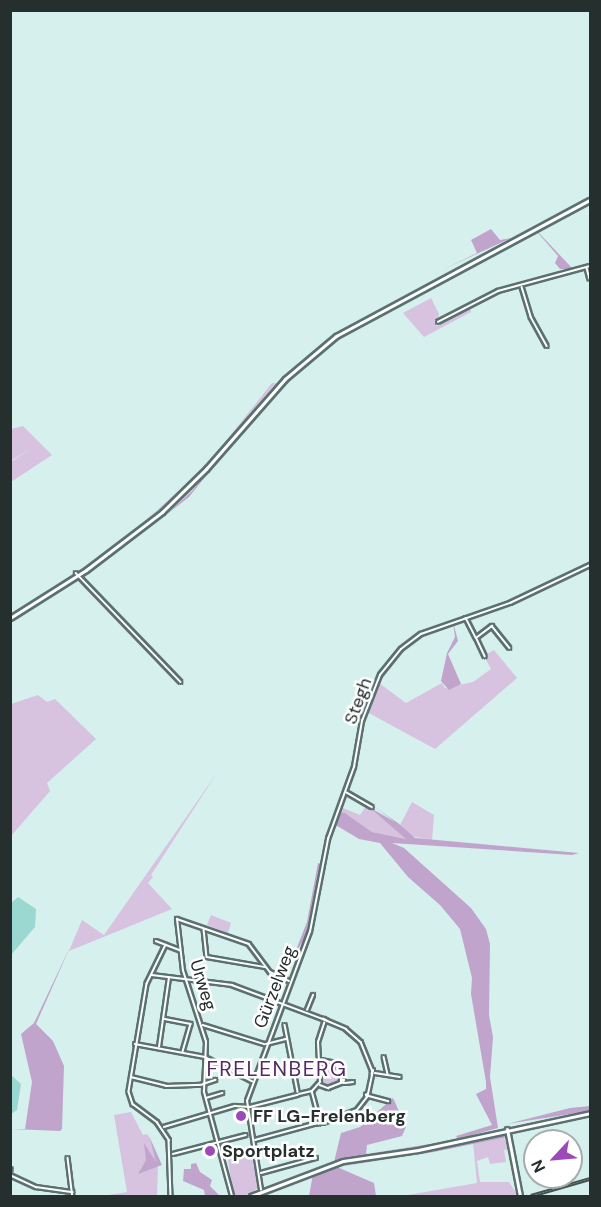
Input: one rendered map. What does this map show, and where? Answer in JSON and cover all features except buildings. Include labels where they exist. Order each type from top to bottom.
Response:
[{"type":"main road","points":[[10,618],[77,574],[170,504],[285,379],[336,336],[591,200]]},
{"type":"main road","points":[[251,1197],[261,1191],[343,1161],[591,1113]]},
{"type":"main road","points":[[507,1129],[520,1197]]},
{"type":"street","points":[[438,322],[498,291],[589,267],[591,279]]},
{"type":"street","points":[[522,285],[534,322],[547,346]]},
{"type":"street","name":"Stegh","points":[[332,826],[345,791],[373,690],[389,661],[421,634],[510,603],[591,565]]},
{"type":"street","points":[[77,574],[181,682]]},
{"type":"street","points":[[466,617],[484,656]]},
{"type":"street","points":[[476,638],[492,626],[510,648]]},
{"type":"street","points":[[345,791],[372,807]]},
{"type":"street","name":"Gürzelweg","points":[[261,1191],[260,1173],[247,1106],[252,1081],[312,925],[332,826]]},
{"type":"street","name":"Urweg","points":[[202,1084],[205,1057],[202,1026],[187,981],[180,950],[177,920],[204,928]]},
{"type":"street","points":[[266,967],[249,944],[204,928],[207,957],[266,967],[289,981]]},
{"type":"street","points":[[156,940],[180,950]]},
{"type":"street","points":[[166,945],[151,974],[135,1044],[129,1092],[133,1104],[163,1128],[172,1154],[171,1197]]},
{"type":"street","points":[[151,974],[187,981],[232,985],[306,1011],[358,1038],[373,1073],[368,1096],[357,1110],[340,1119],[254,1140]]},
{"type":"street","points":[[159,1048],[169,978]]},
{"type":"street","points":[[306,1011],[313,995]]},
{"type":"street","points":[[164,1019],[191,1024],[183,1053]]},
{"type":"street","points":[[163,1128],[210,1113],[312,1091],[319,1084],[318,1042],[325,1021]]},
{"type":"street","points":[[285,1025],[298,1094]]},
{"type":"street","points":[[202,1026],[266,1044],[287,1038]]},
{"type":"street","points":[[135,1044],[205,1057],[252,1081]]},
{"type":"street","points":[[384,1057],[388,1075]]},
{"type":"street","points":[[320,1060],[337,1063],[342,1082]]},
{"type":"street","points":[[373,1073],[400,1077]]},
{"type":"street","points":[[130,1077],[166,1086],[202,1084],[215,1080]]},
{"type":"street","points":[[319,1084],[328,1088],[342,1082],[353,1082]]},
{"type":"street","points":[[202,1084],[232,1197]]},
{"type":"street","points":[[312,1091],[320,1123]]},
{"type":"street","points":[[206,1098],[222,1093]]},
{"type":"street","points":[[368,1096],[388,1101]]},
{"type":"street","points":[[172,1154],[246,1135]]},
{"type":"street","points":[[68,1158],[73,1197]]},
{"type":"street","points":[[260,1173],[316,1158]]},
{"type":"street","points":[[10,1175],[36,1187],[73,1192]]},
{"type":"shaded area","points":[[491,229],[500,240],[511,238],[442,270],[477,253],[471,240]]},
{"type":"shaded area","points":[[535,231],[538,232],[573,269],[560,269],[555,263],[558,256],[538,233],[497,253]]},
{"type":"shaded area","points":[[431,298],[439,314],[436,326],[470,308],[471,312],[424,337],[403,313]]},
{"type":"shaded area","points":[[272,383],[276,383],[249,415],[263,401],[195,479],[151,520],[124,540],[207,465]]},
{"type":"shaded area","points":[[254,416],[189,497],[166,515],[192,491]]},
{"type":"shaded area","points":[[23,426],[52,455],[11,482],[11,462],[33,447],[11,461],[11,429]]},
{"type":"shaded area","points":[[453,622],[409,644],[379,683],[406,703],[442,683],[445,688],[473,682],[491,669],[484,656],[494,650],[517,678],[435,749],[367,712],[377,686],[394,657],[406,645],[419,636]]},
{"type":"shaded area","points":[[453,622],[458,641],[448,654],[461,684],[449,690],[441,681],[447,653],[455,637]]},
{"type":"shaded area","points":[[38,695],[47,702],[55,699],[96,739],[47,783],[50,791],[11,836],[11,704]]},
{"type":"shaded area","points":[[367,713],[358,746],[361,728]]},
{"type":"shaded area","points":[[217,773],[148,883],[172,909],[69,951],[82,920],[104,935]]},
{"type":"shaded area","points":[[412,802],[434,815],[432,840],[410,836],[400,825]]},
{"type":"shaded area","points":[[366,806],[393,824],[406,839],[372,832],[345,813],[338,812],[340,807],[360,815]]},
{"type":"shaded area","points":[[373,806],[398,823],[415,838],[579,853],[572,855],[392,843],[404,848],[471,908],[486,929],[490,944],[489,1015],[493,1037],[490,1077],[498,1128],[458,1139],[456,1136],[492,1125],[476,1094],[486,1089],[486,1082],[471,994],[472,978],[460,929],[440,905],[408,877],[380,843],[359,839],[334,824],[338,812],[345,813],[372,832],[406,839],[369,807],[395,822]]},
{"type":"shaded area","points":[[318,863],[321,864],[307,930],[310,927],[297,956],[305,938],[294,955],[307,922]]},
{"type":"shaded area","points":[[211,915],[231,923],[228,933],[207,925]]},
{"type":"shaded area","points":[[71,945],[36,1024],[53,1041],[64,1066],[62,1129],[60,1131],[11,1129],[25,1129],[32,1082],[21,1034],[34,1023]]},
{"type":"shaded area","points":[[321,1060],[336,1063],[338,1084],[320,1084]]},
{"type":"shaded area","points":[[393,1098],[406,1127],[402,1136],[367,1145],[366,1154],[456,1140],[334,1162],[341,1133],[360,1127]]},
{"type":"shaded area","points":[[590,1106],[590,1111],[507,1124],[570,1108]]},
{"type":"shaded area","points":[[131,1112],[143,1135],[147,1134],[150,1138],[158,1163],[157,1196],[103,1196],[127,1192],[114,1115]]},
{"type":"shaded area","points":[[506,1134],[507,1137],[434,1152],[337,1167],[374,1183],[376,1196],[309,1196],[313,1174],[341,1164],[414,1153]]},
{"type":"shaded area","points":[[503,1136],[509,1149],[504,1150],[506,1162],[490,1164],[488,1157],[477,1161],[480,1182],[509,1182],[518,1196],[402,1196],[477,1183],[473,1143]]},
{"type":"shaded area","points":[[150,1138],[162,1165],[138,1174],[146,1160],[144,1143],[156,1162]]},
{"type":"shaded area","points":[[250,1146],[258,1188],[246,1196],[233,1196],[227,1152]]},
{"type":"shaded area","points":[[196,1163],[200,1172],[212,1180],[210,1186],[220,1196],[205,1196],[204,1190],[183,1181],[184,1169],[191,1169],[191,1164]]},
{"type":"water","points":[[18,897],[36,909],[35,927],[11,955],[11,903]]},
{"type":"water","points":[[10,1074],[21,1084],[17,1110],[11,1114]]},
{"type":"railway","points":[[531,1196],[590,1179]]},
{"type":"place","name":"FF LG-Frelenberg","points":[[241,1116]]},
{"type":"place","name":"Sportplatz","points":[[210,1151]]},
{"type":"district","name":"FRELENBERG","points":[[277,1069]]}]
